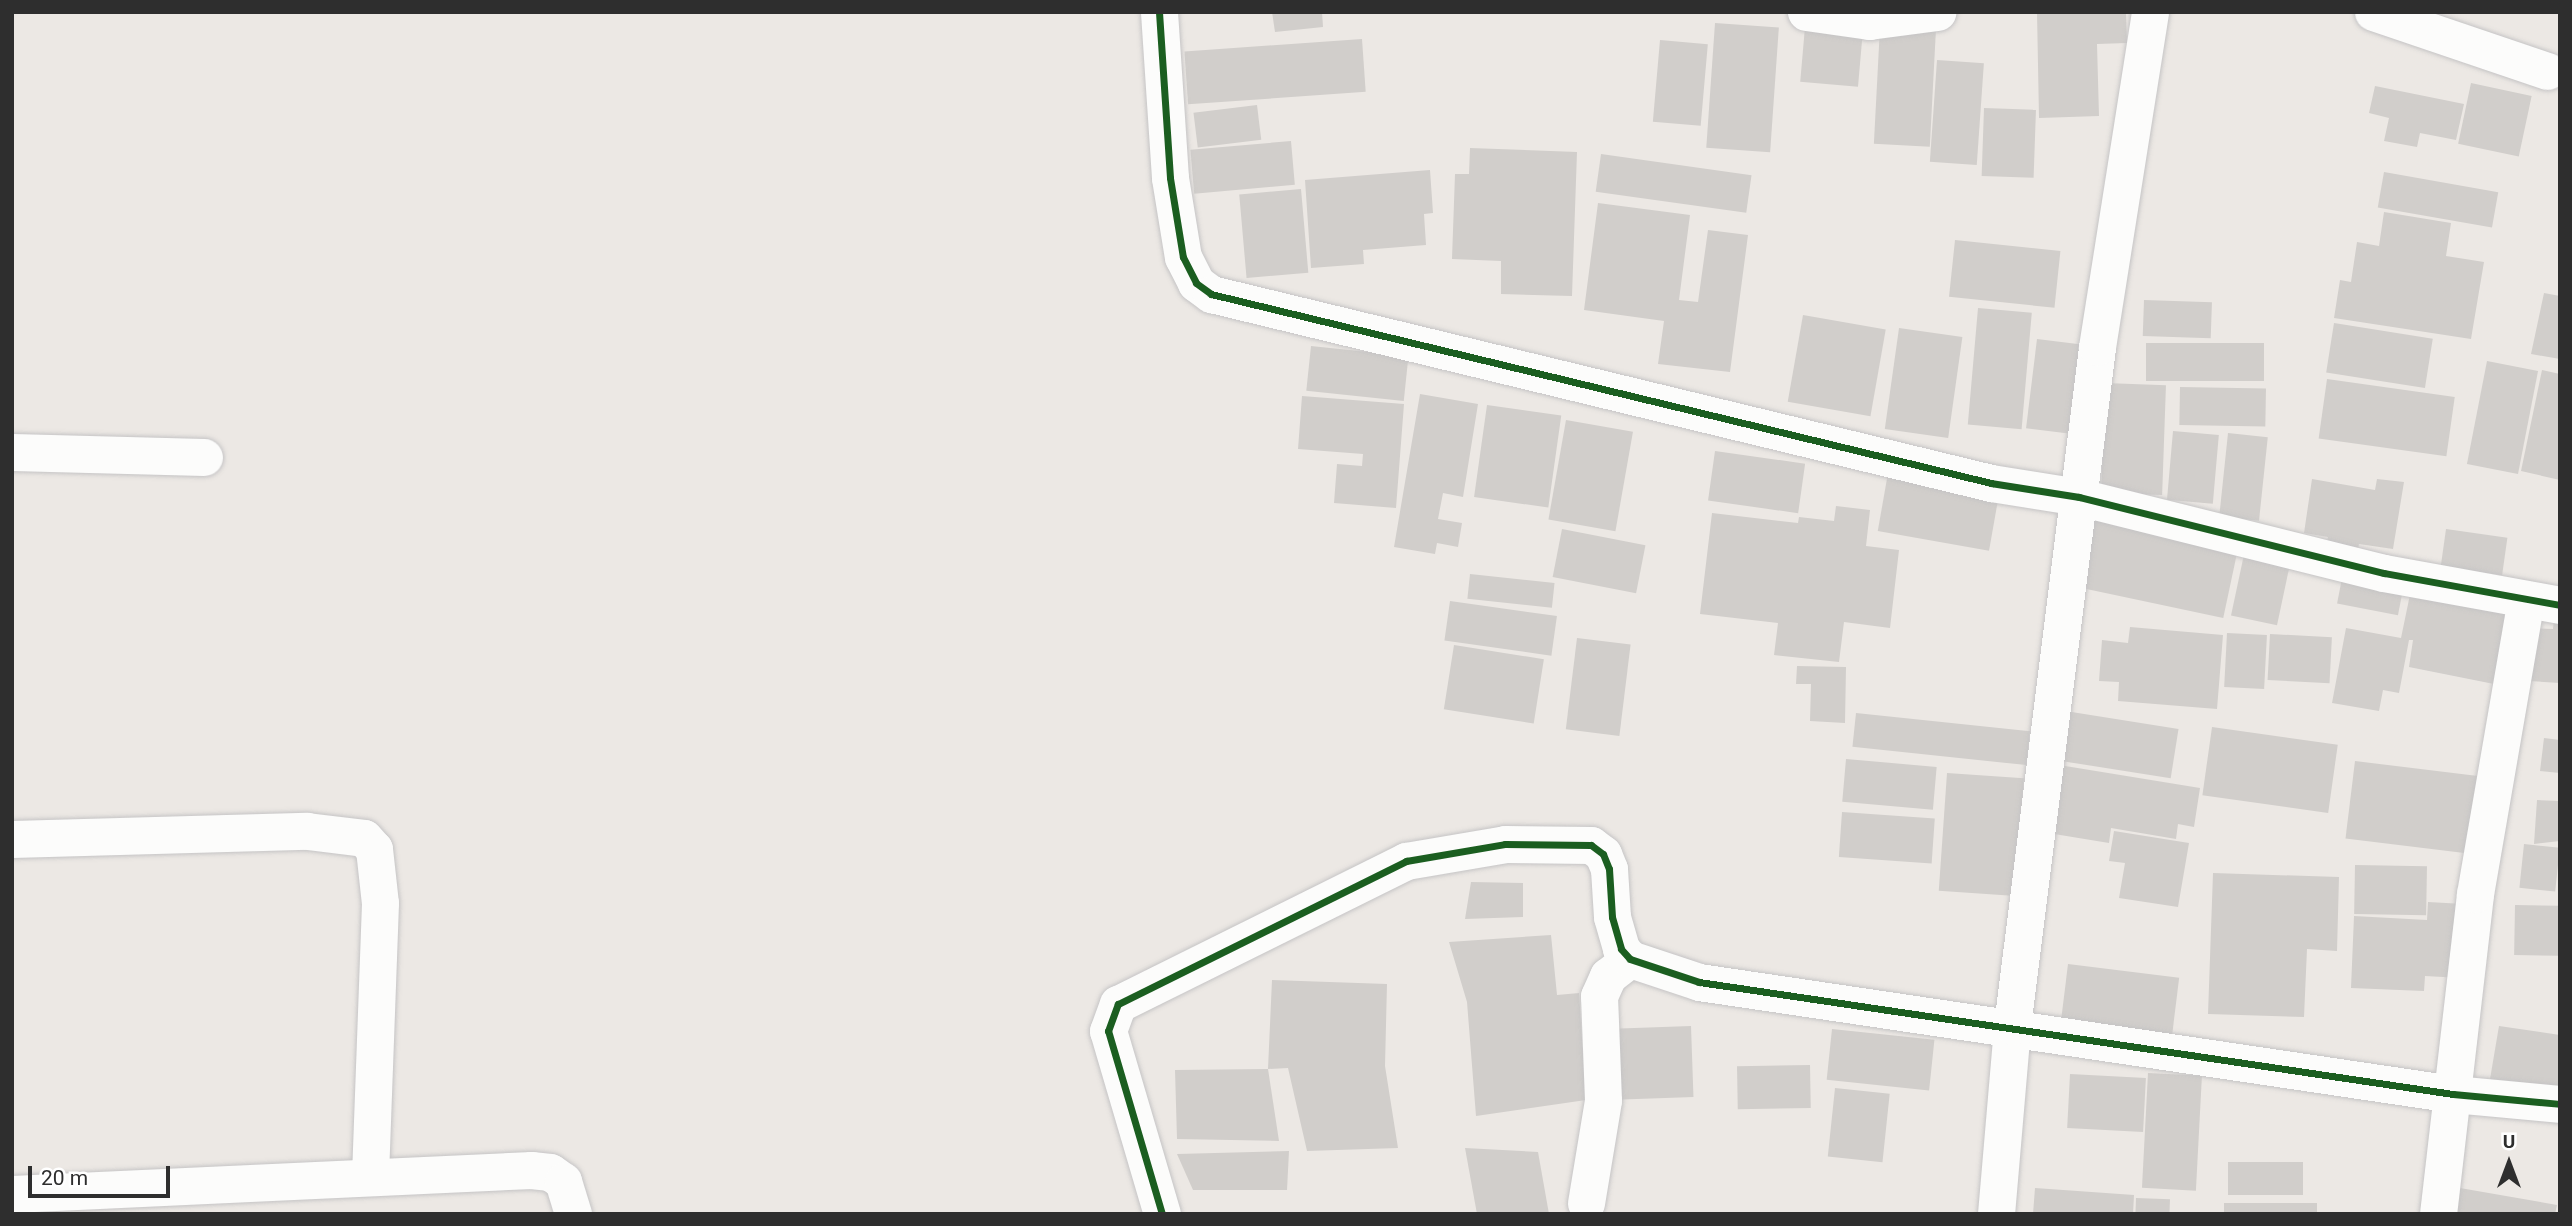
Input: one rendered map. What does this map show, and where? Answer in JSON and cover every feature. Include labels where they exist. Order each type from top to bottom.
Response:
[{"type":"street","points":[[1159,12],[1170,178],[1183,257],[1196,283],[1211,294],[1703,416],[1991,483],[2078,497],[2384,573],[2543,602],[2474,894],[2438,1214]]},
{"type":"street","points":[[1806,12],[1869,21],[1937,12]]},
{"type":"street","points":[[1996,1214],[2012,1026],[2096,347],[2150,12]]},
{"type":"street","points":[[2373,12],[2547,71]]},
{"type":"street","points":[[12,452],[204,457]]},
{"type":"street","points":[[12,839],[307,831],[363,838],[374,849],[380,891],[370,1177]]},
{"type":"street","points":[[1163,1214],[1108,1031],[1113,1012],[1133,995],[1406,861],[1505,844],[1578,842],[1602,853],[1609,869],[1615,934],[1630,959],[1699,982],[2012,1026],[2453,1094],[2560,1104]]},
{"type":"street","points":[[1586,1203],[1603,1100],[1599,996],[1608,976],[1630,959]]},
{"type":"street","points":[[12,1194],[370,1177],[550,1172],[567,1188],[573,1214]]},
{"type":"building","points":[[1272,12],[1322,12],[1323,27],[1275,32]]},
{"type":"building","points":[[2037,12],[2126,12],[2127,43],[2097,44],[2099,116],[2039,118]]},
{"type":"building","points":[[1715,23],[1779,27],[1770,152],[1706,148]]},
{"type":"building","points":[[1805,27],[1863,32],[1858,87],[1800,82]]},
{"type":"building","points":[[1880,27],[1936,30],[1930,147],[1874,144]]},
{"type":"building","points":[[1362,39],[1366,92],[1188,104],[1184,51]]},
{"type":"building","points":[[1660,40],[1708,44],[1701,126],[1653,122]]},
{"type":"building","points":[[1937,60],[1984,63],[1977,165],[1930,162]]},
{"type":"building","points":[[2471,83],[2532,96],[2519,157],[2458,144]]},
{"type":"building","points":[[2375,86],[2464,104],[2456,140],[2420,133],[2417,147],[2384,141],[2389,118],[2369,113]]},
{"type":"building","points":[[1257,105],[1261,140],[1198,148],[1193,113]]},
{"type":"building","points":[[1984,108],[2036,110],[2034,178],[1982,176]]},
{"type":"building","points":[[1291,141],[1295,185],[1194,194],[1190,150]]},
{"type":"building","points":[[1470,148],[1577,152],[1572,296],[1501,294],[1501,261],[1452,259],[1455,174],[1469,174]]},
{"type":"building","points":[[1601,154],[1752,175],[1746,213],[1596,192]]},
{"type":"building","points":[[1430,170],[1433,213],[1424,214],[1426,245],[1363,250],[1364,264],[1311,268],[1305,180]]},
{"type":"building","points":[[2384,172],[2498,192],[2492,228],[2378,207]]},
{"type":"building","points":[[1301,189],[1308,273],[1247,278],[1239,194]]},
{"type":"building","points":[[1598,203],[1690,215],[1679,300],[1698,302],[1708,230],[1748,235],[1730,372],[1658,364],[1664,321],[1584,310]]},
{"type":"building","points":[[2384,212],[2451,223],[2446,256],[2484,262],[2471,339],[2334,318],[2340,280],[2351,282],[2357,242],[2379,246]]},
{"type":"building","points":[[1955,240],[2060,251],[2054,308],[1949,297]]},
{"type":"building","points":[[2544,293],[2560,296],[2560,359],[2531,354]]},
{"type":"building","points":[[2144,300],[2212,302],[2211,338],[2143,336]]},
{"type":"building","points":[[1978,308],[2032,313],[2022,429],[1968,425]]},
{"type":"building","points":[[1803,315],[1886,330],[1870,416],[1788,402]]},
{"type":"building","points":[[2334,323],[2433,339],[2425,388],[2326,372]]},
{"type":"building","points":[[1899,328],[1962,337],[1948,438],[1885,429]]},
{"type":"building","points":[[2037,339],[2088,345],[2077,435],[2026,428]]},
{"type":"building","points":[[2146,343],[2264,343],[2264,381],[2146,381]]},
{"type":"building","points":[[1311,346],[1408,356],[1404,401],[1306,391]]},
{"type":"building","points":[[2487,361],[2538,371],[2518,474],[2467,464]]},
{"type":"building","points":[[2542,370],[2560,374],[2560,480],[2521,471]]},
{"type":"building","points":[[2327,379],[2455,397],[2446,456],[2319,438]]},
{"type":"building","points":[[2105,383],[2166,385],[2162,495],[2101,493]]},
{"type":"building","points":[[2180,387],[2266,389],[2265,426],[2179,425]]},
{"type":"building","points":[[1420,394],[1478,404],[1463,497],[1443,493],[1438,519],[1462,523],[1458,547],[1437,543],[1435,554],[1394,547]]},
{"type":"building","points":[[1302,396],[1404,404],[1396,508],[1334,503],[1337,464],[1362,466],[1363,454],[1298,449]]},
{"type":"building","points":[[1487,405],[1561,415],[1548,508],[1474,497]]},
{"type":"building","points":[[1566,420],[1633,432],[1615,531],[1548,519]]},
{"type":"building","points":[[2173,431],[2219,435],[2213,504],[2167,500]]},
{"type":"building","points":[[2228,433],[2268,437],[2259,521],[2219,517]]},
{"type":"building","points":[[1715,451],[1805,464],[1798,513],[1708,501]]},
{"type":"building","points":[[1888,473],[1999,493],[1989,551],[1878,531]]},
{"type":"building","points":[[2312,479],[2375,490],[2377,479],[2404,482],[2393,549],[2359,544],[2357,554],[2326,549],[2328,537],[2304,533]]},
{"type":"building","points":[[1836,506],[1870,510],[1866,546],[1899,550],[1890,628],[1844,622],[1839,662],[1774,655],[1778,623],[1700,614],[1712,513],[1798,523],[1799,517],[1834,521]]},
{"type":"building","points":[[2090,509],[2240,541],[2223,618],[2074,586]]},
{"type":"building","points":[[1562,529],[1645,545],[1636,593],[1553,577]]},
{"type":"building","points":[[2446,529],[2507,538],[2502,575],[2441,567]]},
{"type":"building","points":[[2246,545],[2292,555],[2277,625],[2231,615]]},
{"type":"building","points":[[2343,573],[2404,585],[2398,615],[2337,603]]},
{"type":"building","points":[[1470,574],[1555,583],[1552,608],[1467,599]]},
{"type":"building","points":[[2412,585],[2515,605],[2499,685],[2409,667],[2413,640],[2409,640],[2399,693],[2383,690],[2379,711],[2332,703],[2346,628],[2401,638]]},
{"type":"building","points":[[1450,601],[1557,616],[1551,656],[1444,641]]},
{"type":"building","points":[[2554,618],[2560,618],[2560,683],[2529,681],[2532,628],[2553,629]]},
{"type":"building","points":[[2130,627],[2223,635],[2217,709],[2118,701],[2119,682],[2099,681],[2102,640],[2128,643]]},
{"type":"building","points":[[2227,633],[2267,635],[2264,689],[2224,687]]},
{"type":"building","points":[[2270,634],[2332,637],[2330,683],[2268,680]]},
{"type":"building","points":[[1577,638],[1631,645],[1619,736],[1566,729]]},
{"type":"building","points":[[1454,645],[1544,659],[1534,723],[1444,709]]},
{"type":"building","points":[[1797,666],[1846,667],[1845,723],[1810,721],[1811,684],[1796,684]]},
{"type":"building","points":[[2059,710],[2179,729],[2171,778],[2051,759]]},
{"type":"building","points":[[1856,713],[2030,731],[2026,765],[1852,747]]},
{"type":"building","points":[[2212,727],[2338,745],[2328,813],[2202,795]]},
{"type":"building","points":[[2544,738],[2560,740],[2560,773],[2540,771]]},
{"type":"building","points":[[1846,759],[1937,767],[1933,810],[1842,802]]},
{"type":"building","points":[[2355,761],[2486,777],[2477,855],[2345,838]]},
{"type":"building","points":[[2053,764],[2200,788],[2194,827],[2178,824],[2176,839],[2111,828],[2109,843],[2042,832]]},
{"type":"building","points":[[1947,773],[2024,778],[2016,896],[1939,891]]},
{"type":"building","points":[[2537,800],[2560,801],[2560,841],[2534,844]]},
{"type":"building","points":[[1842,812],[1935,818],[1932,863],[1839,857]]},
{"type":"building","points":[[2114,831],[2189,843],[2178,907],[2119,898],[2125,863],[2109,861]]},
{"type":"building","points":[[2524,844],[2560,848],[2555,892],[2519,888]]},
{"type":"building","points":[[2355,865],[2427,866],[2426,915],[2354,914]]},
{"type":"building","points":[[2213,873],[2339,877],[2337,951],[2307,949],[2304,1017],[2208,1014]]},
{"type":"building","points":[[1471,882],[1523,883],[1523,917],[1465,919]]},
{"type":"building","points":[[2428,902],[2464,904],[2461,978],[2425,976],[2424,991],[2351,988],[2354,916],[2427,920]]},
{"type":"building","points":[[2515,905],[2560,906],[2559,956],[2514,955]]},
{"type":"building","points":[[1551,935],[1557,995],[1579,993],[1586,1100],[1476,1116],[1467,1002],[1449,942]]},
{"type":"building","points":[[2068,964],[2179,978],[2172,1038],[2061,1025]]},
{"type":"building","points":[[1272,980],[1387,984],[1385,1066],[1398,1148],[1307,1151],[1288,1068],[1268,1069]]},
{"type":"building","points":[[1691,1026],[1693,1097],[1616,1100],[1613,1029]]},
{"type":"building","points":[[2499,1026],[2560,1035],[2560,1096],[2489,1085]]},
{"type":"building","points":[[1832,1029],[1934,1040],[1929,1090],[1827,1080]]},
{"type":"building","points":[[1810,1065],[1811,1108],[1738,1109],[1737,1066]]},
{"type":"building","points":[[1268,1069],[1279,1141],[1177,1139],[1175,1070]]},
{"type":"building","points":[[2148,1073],[2202,1076],[2196,1191],[2142,1188]]},
{"type":"building","points":[[2070,1074],[2146,1078],[2143,1132],[2067,1128]]},
{"type":"building","points":[[1835,1088],[1890,1094],[1882,1162],[1828,1157]]},
{"type":"building","points":[[1465,1148],[1538,1152],[1549,1214],[1477,1214]]},
{"type":"building","points":[[1289,1151],[1287,1190],[1193,1190],[1177,1154]]},
{"type":"building","points":[[2228,1162],[2303,1162],[2303,1195],[2228,1195]]},
{"type":"building","points":[[2035,1188],[2134,1195],[2133,1214],[2033,1214]]},
{"type":"building","points":[[2460,1188],[2557,1205],[2555,1214],[2456,1214]]},
{"type":"building","points":[[2136,1198],[2170,1199],[2169,1214],[2135,1214]]},
{"type":"building","points":[[2224,1203],[2317,1203],[2317,1214],[2224,1214]]},
{"type":"cycle path","points":[[1159,12],[1170,178],[1183,257],[1196,283],[1211,294],[1991,483],[2079,497],[2384,573],[2560,605]]},
{"type":"cycle path","points":[[1162,1214],[1108,1031],[1118,1004],[1406,861],[1505,844],[1591,845],[1603,854],[1609,869],[1612,917],[1621,949],[1630,959],[1699,982],[2453,1094],[2560,1104]]}]
